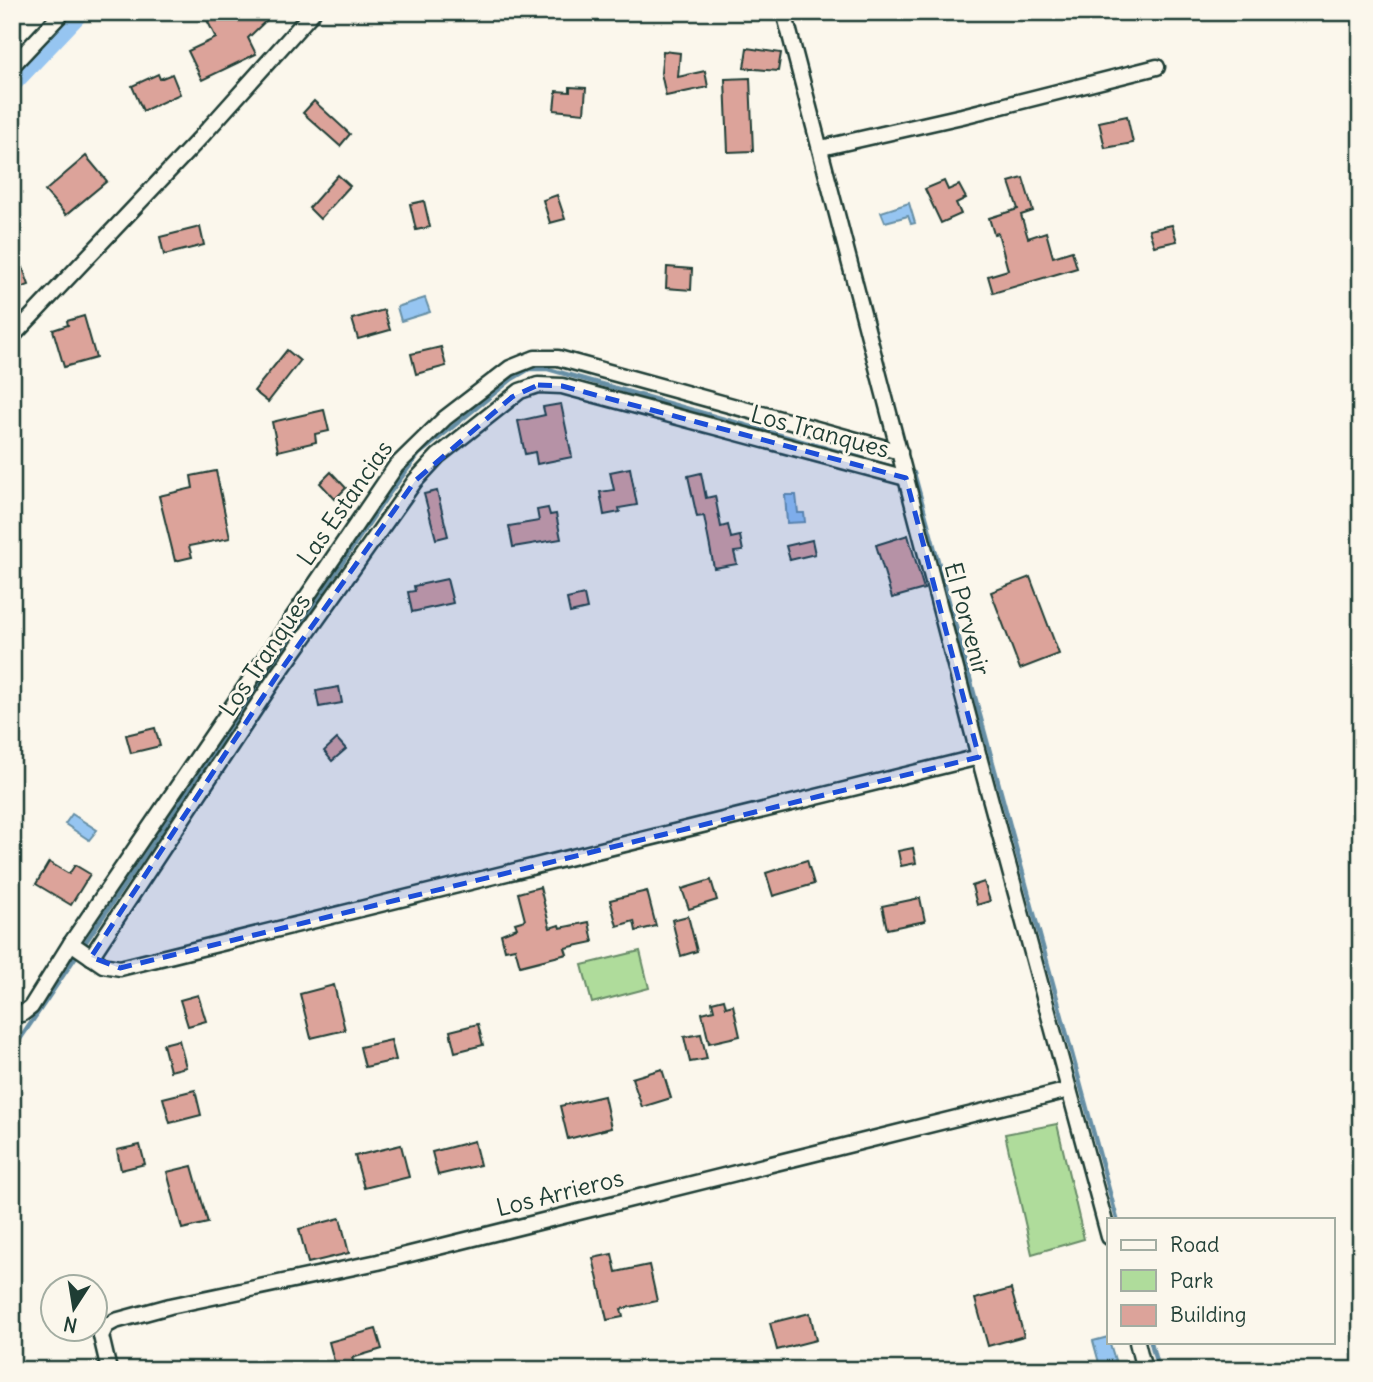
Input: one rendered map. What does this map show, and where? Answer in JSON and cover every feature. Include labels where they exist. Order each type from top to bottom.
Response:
[{"type":"street","points":[[12,66],[63,12]]},
{"type":"street","points":[[12,337],[209,129],[313,12]]},
{"type":"street","name":"El Porvenir","points":[[785,12],[979,757],[1107,1230]]},
{"type":"street","points":[[821,148],[962,116],[1157,66]]},
{"type":"street","name":"Las Estancias","points":[[12,1014],[22,1014],[31,1007],[71,943],[396,466],[430,430],[510,368],[535,358],[569,360],[900,453]]},
{"type":"street","name":"Los Tranques","points":[[91,957],[276,677],[415,481],[438,456],[520,391],[546,384],[562,386],[906,478]]},
{"type":"street","points":[[369,506],[387,519]]},
{"type":"street","points":[[71,943],[106,966],[120,968],[979,757]]},
{"type":"street","name":"Los Arrieros","points":[[109,1370],[101,1342],[107,1326],[115,1321],[170,1306],[378,1262],[1069,1090]]},
{"type":"street","points":[[1138,1344],[1144,1370]]},
{"type":"highlighted area","points":[[538,385],[562,386],[906,478],[979,757],[120,968],[91,957],[276,677],[415,481],[512,397]]},
{"type":"green space","points":[[640,951],[649,988],[592,1003],[582,965]]},
{"type":"green space","points":[[1057,1124],[1084,1239],[1032,1254],[1005,1134]]},
{"type":"water","points":[[909,203],[915,223],[911,224],[908,216],[885,222],[881,212]]},
{"type":"water","points":[[425,298],[430,312],[401,321],[397,307]]},
{"type":"water","points":[[785,495],[796,495],[798,513],[804,513],[805,522],[787,523]]},
{"type":"water","points":[[72,814],[97,830],[89,840],[65,824]]},
{"type":"water","points":[[1107,1337],[1107,1344],[1110,1344],[1118,1370],[1101,1370],[1093,1341]]},
{"type":"building","points":[[203,12],[275,12],[248,38],[256,54],[202,80],[188,51],[216,38]]},
{"type":"building","points":[[747,48],[781,53],[778,71],[744,68]]},
{"type":"building","points":[[663,51],[680,53],[678,77],[705,71],[708,87],[666,96],[661,73]]},
{"type":"building","points":[[158,74],[160,79],[172,74],[180,94],[143,111],[132,86]]},
{"type":"building","points":[[750,78],[753,151],[728,152],[725,79]]},
{"type":"building","points":[[570,87],[586,88],[584,113],[554,110],[556,91],[570,92]]},
{"type":"building","points":[[314,101],[350,134],[340,146],[303,113]]},
{"type":"building","points":[[1127,116],[1133,143],[1105,148],[1099,122]]},
{"type":"building","points":[[86,156],[107,181],[66,215],[45,191]]},
{"type":"building","points":[[338,175],[350,186],[320,219],[309,208]]},
{"type":"building","points":[[1023,178],[1033,211],[1021,215],[1028,238],[1046,232],[1053,257],[1072,251],[1077,268],[993,293],[988,276],[1008,270],[998,233],[994,234],[989,218],[1018,209],[1009,182]]},
{"type":"building","points":[[944,181],[948,190],[959,185],[966,198],[956,203],[961,214],[941,223],[925,189]]},
{"type":"building","points":[[557,195],[565,219],[550,223],[543,200]]},
{"type":"building","points":[[424,201],[430,227],[416,230],[410,204]]},
{"type":"building","points":[[1172,225],[1177,241],[1154,246],[1149,230]]},
{"type":"building","points":[[200,227],[204,245],[164,255],[160,237]]},
{"type":"building","points":[[14,243],[29,285],[12,291],[12,244]]},
{"type":"building","points":[[667,267],[692,269],[691,290],[666,288]]},
{"type":"building","points":[[384,310],[390,330],[358,339],[352,319]]},
{"type":"building","points":[[84,316],[96,358],[64,367],[53,330],[68,325],[67,321]]},
{"type":"building","points":[[441,347],[446,366],[416,374],[411,354]]},
{"type":"building","points":[[287,350],[300,361],[268,402],[254,391]]},
{"type":"building","points":[[561,404],[572,457],[537,464],[535,452],[525,454],[518,421],[545,415],[543,407]]},
{"type":"building","points":[[324,410],[329,431],[315,434],[316,442],[278,451],[272,422]]},
{"type":"building","points":[[630,468],[637,505],[619,508],[620,512],[604,515],[600,492],[614,490],[610,472]]},
{"type":"building","points":[[216,471],[230,538],[189,546],[192,557],[175,561],[159,496],[193,488],[191,476]]},
{"type":"building","points":[[331,472],[346,488],[335,499],[320,483]]},
{"type":"building","points":[[701,473],[706,498],[715,496],[721,527],[728,525],[731,538],[740,536],[743,551],[734,552],[737,564],[714,568],[704,516],[697,517],[688,476]]},
{"type":"building","points":[[437,491],[448,536],[436,539],[424,494]]},
{"type":"building","points":[[548,508],[550,515],[556,514],[561,539],[513,547],[509,526],[539,521],[537,510]]},
{"type":"building","points":[[908,535],[924,589],[892,598],[876,545]]},
{"type":"building","points":[[812,540],[815,554],[790,560],[786,546]]},
{"type":"building","points":[[1030,577],[1059,654],[1020,669],[991,592]]},
{"type":"building","points":[[447,579],[453,603],[412,612],[408,592],[415,591],[414,586]]},
{"type":"building","points":[[584,595],[587,609],[570,613],[567,599]]},
{"type":"building","points":[[339,687],[342,703],[319,707],[316,691]]},
{"type":"building","points":[[155,728],[160,746],[131,753],[126,735]]},
{"type":"building","points":[[337,739],[346,749],[332,761],[324,751]]},
{"type":"building","points":[[913,848],[916,863],[901,866],[898,851]]},
{"type":"building","points":[[807,860],[814,884],[773,896],[766,873]]},
{"type":"building","points":[[49,862],[69,874],[75,865],[90,874],[71,905],[36,884]]},
{"type":"building","points":[[711,880],[717,900],[689,909],[682,889]]},
{"type":"building","points":[[984,882],[990,901],[977,905],[972,886]]},
{"type":"building","points":[[540,887],[550,928],[589,922],[593,942],[565,948],[567,954],[520,966],[515,948],[505,950],[501,934],[517,928],[515,923],[525,920],[518,893]]},
{"type":"building","points":[[647,891],[656,926],[636,931],[634,921],[617,926],[610,900]]},
{"type":"building","points":[[920,898],[925,921],[887,929],[882,906]]},
{"type":"building","points":[[688,916],[697,951],[681,956],[672,920]]},
{"type":"building","points":[[334,985],[345,1030],[311,1038],[300,994]]},
{"type":"building","points":[[198,995],[206,1021],[188,1026],[180,1000]]},
{"type":"building","points":[[724,999],[726,1007],[733,1005],[740,1036],[709,1043],[702,1013],[714,1010],[712,1002]]},
{"type":"building","points":[[478,1024],[483,1045],[455,1052],[450,1031]]},
{"type":"building","points":[[701,1034],[707,1059],[690,1062],[684,1037]]},
{"type":"building","points":[[179,1040],[186,1067],[170,1071],[163,1044]]},
{"type":"building","points":[[391,1040],[396,1060],[365,1067],[360,1047]]},
{"type":"building","points":[[662,1069],[671,1098],[642,1107],[632,1078]]},
{"type":"building","points":[[195,1090],[201,1115],[170,1123],[163,1098]]},
{"type":"building","points":[[604,1096],[611,1128],[568,1139],[560,1106]]},
{"type":"building","points":[[474,1141],[480,1165],[438,1175],[432,1152]]},
{"type":"building","points":[[140,1145],[145,1164],[121,1170],[117,1150]]},
{"type":"building","points":[[401,1145],[409,1177],[364,1188],[355,1156]]},
{"type":"building","points":[[192,1166],[208,1223],[182,1229],[167,1172]]},
{"type":"building","points":[[340,1218],[349,1253],[308,1263],[299,1229]]},
{"type":"building","points":[[612,1254],[616,1272],[649,1265],[657,1301],[621,1309],[623,1317],[607,1320],[593,1258]]},
{"type":"building","points":[[1011,1289],[1024,1336],[988,1346],[975,1299]]},
{"type":"building","points":[[810,1313],[816,1340],[777,1350],[770,1323]]},
{"type":"building","points":[[376,1329],[382,1349],[352,1358],[354,1363],[336,1368],[329,1342]]},
{"type":"waterway","points":[[12,86],[82,12]]},
{"type":"waterway","points":[[12,1051],[386,498],[419,454],[512,379],[529,369],[548,369],[914,473],[1117,1218]]},
{"type":"waterway","points":[[1152,1344],[1158,1370]]}]
